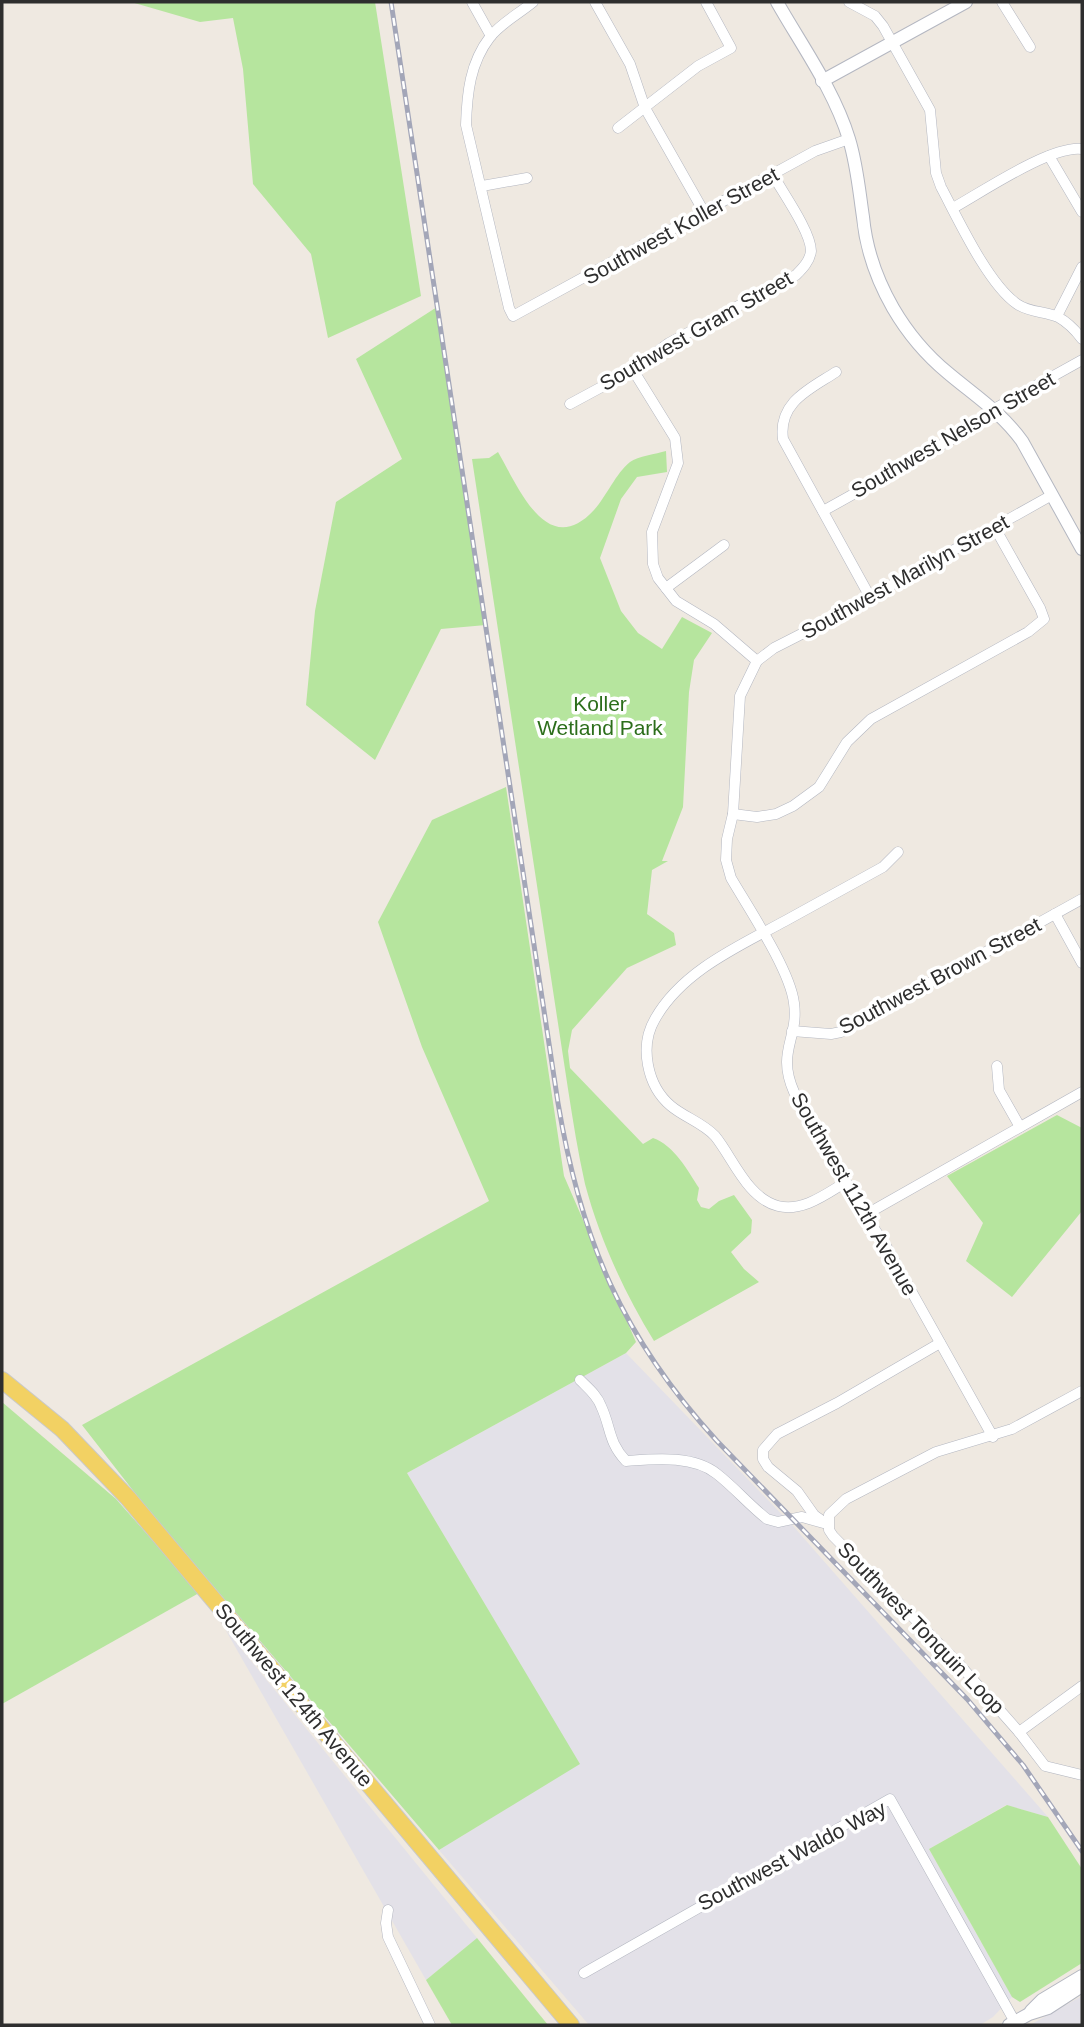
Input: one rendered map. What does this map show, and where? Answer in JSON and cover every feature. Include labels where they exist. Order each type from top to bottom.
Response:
[{"type":"main road","name":"Southwest 124th Avenue","points":[[2,1380],[62,1429],[128,1498],[570,2025]]},
{"type":"street","points":[[472,2],[491,36]]},
{"type":"street","points":[[527,178],[482,186],[466,125],[467,95],[474,65],[491,36],[533,2]]},
{"type":"street","points":[[596,2],[629,64],[645,108],[704,212]]},
{"type":"street","points":[[618,128],[698,66],[731,48],[706,2]]},
{"type":"street","points":[[777,2],[843,122],[858,178],[869,250],[890,302],[912,336],[930,356],[995,409],[1022,441],[1082,549]]},
{"type":"street","points":[[849,2],[875,16],[930,110],[936,173],[992,276],[1005,294],[1019,305],[1057,316],[1082,339]]},
{"type":"street","points":[[822,81],[966,2]]},
{"type":"street","points":[[1002,2],[1030,47]]},
{"type":"street","name":"Southwest Koller Street","points":[[482,186],[513,316],[815,151],[849,139]]},
{"type":"street","points":[[953,208],[1049,156],[1070,148],[1082,149]]},
{"type":"street","points":[[1049,156],[1082,212]]},
{"type":"street","name":"Southwest Gram Street","points":[[570,404],[633,370],[669,343],[796,275],[805,266],[811,250],[806,234],[773,175]]},
{"type":"street","points":[[1057,316],[1082,267]]},
{"type":"street","name":"Southwest Nelson Street","points":[[823,510],[970,429],[995,409],[1082,360]]},
{"type":"street","points":[[633,370],[675,438],[678,463],[652,532],[653,564],[658,578],[676,601],[714,624],[757,661]]},
{"type":"street","points":[[836,372],[797,397],[785,412],[781,427],[785,445],[870,597]]},
{"type":"street","name":"Southwest Marilyn Street","points":[[757,661],[774,648],[1052,495]]},
{"type":"street","points":[[733,814],[757,817],[776,814],[793,806],[819,787],[847,742],[871,719],[1028,632],[1044,619],[995,528]]},
{"type":"street","points":[[666,588],[724,545]]},
{"type":"street","name":"Southwest 112th Avenue","points":[[757,661],[740,696],[733,814],[727,839],[726,860],[731,878],[790,985],[794,1009],[786,1052],[790,1083],[886,1246],[993,1437]]},
{"type":"street","points":[[846,1182],[802,1205],[788,1207],[768,1202],[748,1184],[710,1130],[671,1107],[654,1085],[648,1067],[648,1038],[653,1021],[665,1004],[699,971],[883,867],[898,852]]},
{"type":"street","name":"Southwest Brown Street","points":[[792,1031],[831,1034],[841,1032],[1082,899]]},
{"type":"street","points":[[1055,914],[1082,963]]},
{"type":"street","points":[[997,1066],[999,1090],[1020,1126]]},
{"type":"street","points":[[865,1214],[1082,1092]]},
{"type":"street","points":[[827,1524],[814,1515],[797,1491],[768,1467],[763,1459],[763,1450],[777,1434],[838,1404],[940,1343]]},
{"type":"street","points":[[580,1380],[601,1404],[611,1443],[625,1461],[671,1460],[697,1464],[715,1472],[767,1519],[786,1522],[802,1517],[827,1524]]},
{"type":"street","name":"Southwest Tonquin Loop","points":[[1082,1391],[1033,1420],[993,1437],[936,1452],[873,1484],[834,1508],[827,1524],[833,1536],[958,1664],[1019,1732],[1045,1766],[1082,1775]]},
{"type":"street","points":[[1019,1732],[1082,1686]]},
{"type":"street","name":"Southwest Waldo Way","points":[[584,1973],[890,1799],[1012,2023]]},
{"type":"street","points":[[388,1910],[388,1937],[430,2025]]},
{"type":"street","points":[[1029,2014],[1042,2000],[1082,1976]]},
{"type":"street","points":[[1012,2023],[1048,2008],[1082,1986]]},
{"type":"shaded area","points":[[626,1353],[794,1527],[1048,1817],[1006,1805],[929,1849],[1012,1997],[993,2017],[980,2025],[589,2025],[439,1850],[579,1764],[407,1473]]},
{"type":"shaded area","points":[[225,1629],[477,1938],[426,1980]]},
{"type":"shaded area","points":[[1082,1996],[1082,2025],[1030,2025]]},
{"type":"green space","points":[[131,2],[375,2],[421,296],[328,338],[311,254],[253,184],[243,69],[233,18],[200,22]]},
{"type":"green space","points":[[437,307],[486,625],[441,629],[375,760],[306,705],[315,611],[336,502],[402,459],[356,359]]},
{"type":"green space","name":"Koller Wetland Park","points":[[666,451],[667,472],[637,477],[621,499],[600,558],[621,611],[638,633],[662,649],[682,617],[712,633],[694,660],[689,692],[683,807],[662,861],[668,861],[652,870],[647,914],[674,933],[676,945],[627,968],[572,1030],[568,1051],[570,1068],[643,1144],[653,1138],[661,1141],[680,1159],[699,1188],[697,1200],[701,1207],[709,1209],[734,1195],[752,1220],[751,1233],[731,1252],[759,1282],[654,1341],[614,1265],[591,1205],[582,1172],[472,459],[489,458],[498,452],[536,513],[548,523],[562,527],[577,524],[594,510],[630,462]]},
{"type":"green space","points":[[506,787],[564,1176],[636,1342],[626,1353],[407,1473],[580,1764],[439,1850],[149,1511],[82,1425],[489,1201],[422,1047],[378,922],[432,820]]},
{"type":"green space","points":[[1057,1115],[1082,1128],[1082,1211],[1012,1297],[966,1261],[983,1223],[947,1176]]},
{"type":"green space","points":[[2,1402],[116,1499],[199,1593],[2,1704]]},
{"type":"green space","points":[[1007,1805],[1048,1817],[1082,1869],[1082,1963],[1020,2002],[1012,1997],[929,1849]]},
{"type":"green space","points":[[477,1938],[548,2025],[452,2025],[426,1980]]},
{"type":"railway","points":[[391,2],[558,1103],[579,1199],[593,1243],[631,1324],[655,1364],[684,1402],[717,1441],[967,1699],[1023,1765],[1082,1851]]}]
